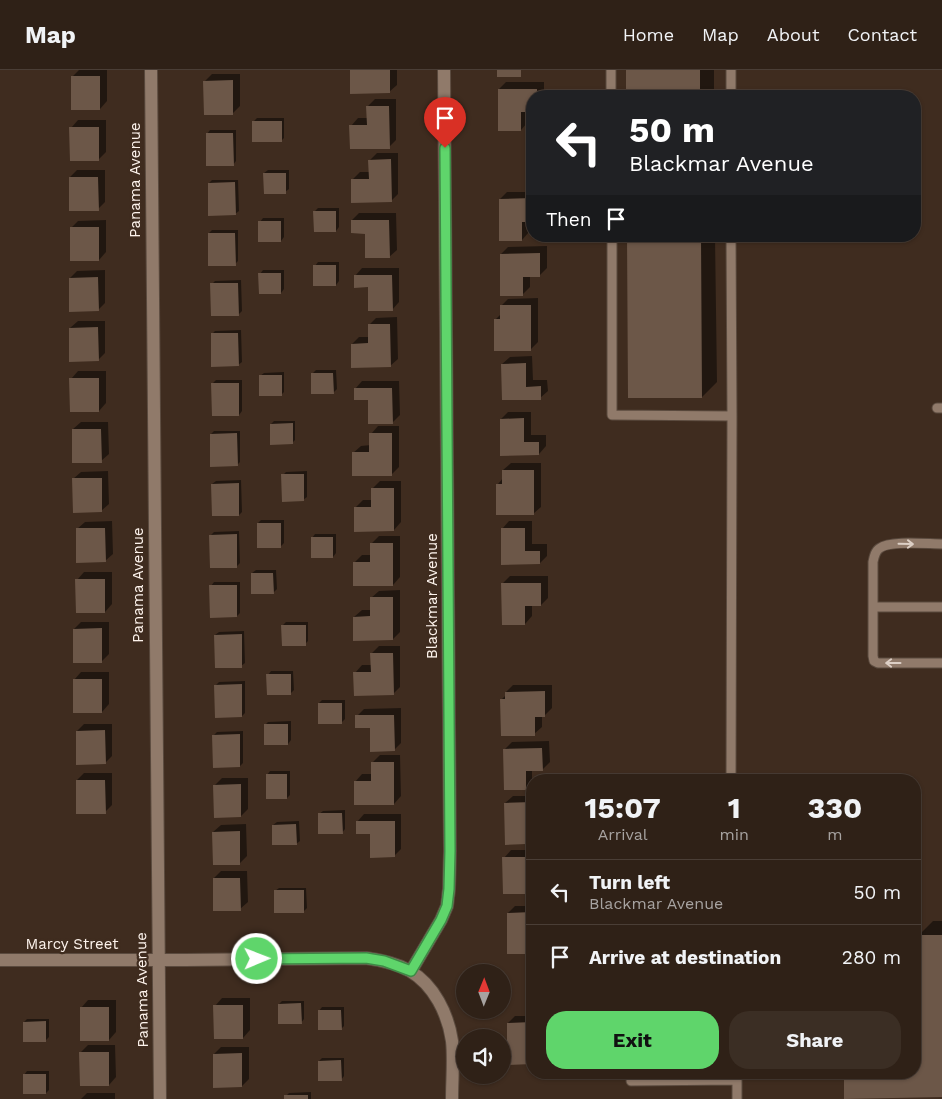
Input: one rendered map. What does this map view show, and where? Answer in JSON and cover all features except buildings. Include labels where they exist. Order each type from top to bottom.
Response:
[{"type":"street","name":"Panama Avenue","points":[[151,70],[160,1099]]},
{"type":"street","name":"Blackmar Avenue","points":[[411,971],[441,920],[447,906],[450,880],[444,70]]},
{"type":"street","name":"Marcy Street","points":[[0,960],[366,958],[384,961],[411,971]]},
{"type":"street","points":[[411,971],[437,997],[446,1017],[452,1043],[452,1099]]},
{"type":"lane","points":[[611,70],[611,90]]},
{"type":"lane","points":[[731,70],[731,90]]},
{"type":"lane","points":[[612,242],[612,415],[732,416]]},
{"type":"lane","points":[[731,242],[731,774]]},
{"type":"lane","points":[[942,544],[892,543],[877,550],[874,562],[873,607],[874,661],[878,663],[942,663]]},
{"type":"lane","points":[[873,607],[942,607]]},
{"type":"lane","points":[[631,1082],[684,1079]]},
{"type":"lane","points":[[737,1079],[737,1099]]},
{"type":"route","points":[[257,959],[366,958],[384,961],[411,971],[441,920],[447,906],[450,851],[445,148]]}]
